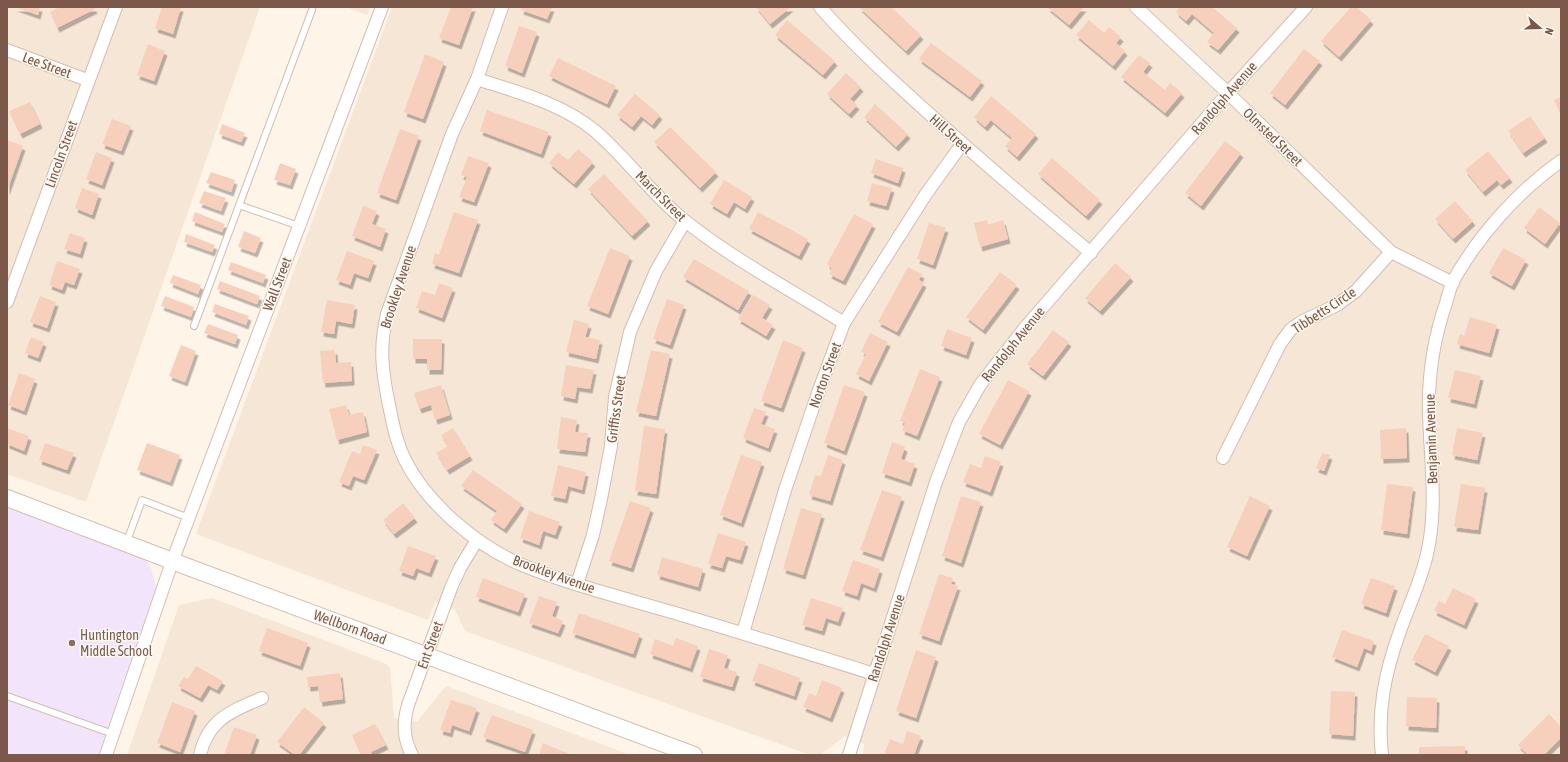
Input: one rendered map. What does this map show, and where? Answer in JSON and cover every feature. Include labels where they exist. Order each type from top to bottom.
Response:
[{"type":"street","name":"Lincoln Street","points":[[7,302],[87,80],[116,7]]},
{"type":"street","name":"Wall Street","points":[[106,755],[172,562],[382,7]]},
{"type":"street","name":"Brookley Avenue","points":[[502,7],[477,79],[452,134],[387,314],[381,350],[384,386],[392,426],[405,460],[421,486],[436,504],[477,540],[521,565],[577,584],[743,633],[874,674]]},
{"type":"street","name":"Hill Street","points":[[820,7],[840,30],[891,80],[1011,188],[1091,253]]},
{"type":"street","name":"Olmsted Street","points":[[1136,7],[1228,93],[1391,252]]},
{"type":"street","name":"Randolph Avenue","points":[[849,755],[936,482],[959,422],[980,385],[1024,329],[1228,93],[1306,7]]},
{"type":"street","name":"Lee Street","points":[[7,50],[87,80]]},
{"type":"street","name":"March Street","points":[[477,79],[545,102],[574,116],[594,130],[613,147],[666,204],[685,221],[739,258],[844,323]]},
{"type":"street","name":"Norton Street","points":[[743,633],[785,490],[819,390],[844,323],[926,194],[962,144]]},
{"type":"street","name":"Benjamin Avenue","points":[[1382,755],[1380,732],[1382,696],[1388,664],[1400,629],[1416,593],[1427,554],[1433,518],[1429,411],[1430,371],[1440,322],[1453,282],[1486,233],[1526,191],[1561,161]]},
{"type":"street","name":"Griffiss Street","points":[[577,584],[593,535],[601,499],[611,446],[615,397],[630,332],[656,271],[685,221]]},
{"type":"street","points":[[1391,252],[1453,282]]},
{"type":"street","name":"Tibbetts Circle","points":[[1223,458],[1280,344],[1291,329],[1337,305],[1356,291],[1391,252]]},
{"type":"street","name":"Wellborn Road","points":[[7,498],[172,562],[694,755]]},
{"type":"street","name":"Ent Street","points":[[412,755],[406,744],[404,719],[451,588],[460,568],[477,540]]},
{"type":"street","points":[[200,755],[202,744],[213,725],[230,712],[262,698]]},
{"type":"lane","points":[[194,326],[312,10]]},
{"type":"lane","points":[[239,205],[299,226]]},
{"type":"lane","points":[[126,544],[142,500],[189,518]]},
{"type":"lane","points":[[7,696],[113,734]]},
{"type":"shaded area","points":[[7,7],[260,7],[86,502],[7,474]]},
{"type":"shaded area","points":[[346,7],[370,7],[367,15]]},
{"type":"shaded area","points":[[392,7],[1561,7],[1561,755],[863,755],[864,744],[845,736],[820,755],[810,755],[465,631],[455,610],[435,602],[428,620],[196,534]]},
{"type":"shaded area","name":"Huntington Middle School","points":[[7,505],[143,555],[151,568],[156,587],[98,755],[7,755]]},
{"type":"shaded area","points":[[212,598],[384,663],[390,668],[394,718],[417,722],[446,686],[630,755],[127,755],[179,605]]},
{"type":"building","points":[[15,7],[40,7],[38,15]]},
{"type":"building","points":[[60,7],[94,7],[95,9],[57,28],[50,12]]},
{"type":"building","points":[[162,7],[181,7],[173,34],[155,28]]},
{"type":"building","points":[[451,7],[473,7],[459,45],[439,38]]},
{"type":"building","points":[[522,7],[552,7],[547,19],[521,10]]},
{"type":"building","points":[[756,7],[791,7],[770,24]]},
{"type":"building","points":[[859,7],[891,7],[921,35],[906,51]]},
{"type":"building","points":[[1047,7],[1084,7],[1069,25]]},
{"type":"building","points":[[1180,7],[1212,7],[1237,28],[1218,50],[1207,42],[1214,33],[1192,14],[1186,21],[1176,12]]},
{"type":"building","points":[[1351,7],[1357,7],[1371,20],[1339,57],[1321,41]]},
{"type":"building","points":[[787,20],[835,61],[823,75],[775,35]]},
{"type":"building","points":[[1089,20],[1104,33],[1109,27],[1121,37],[1116,43],[1125,51],[1113,66],[1076,35]]},
{"type":"building","points":[[519,26],[537,32],[522,73],[505,66]]},
{"type":"building","points":[[931,43],[982,81],[970,97],[919,59]]},
{"type":"building","points":[[148,44],[165,51],[154,81],[137,75]]},
{"type":"building","points":[[1304,49],[1320,61],[1285,105],[1270,93]]},
{"type":"building","points":[[425,54],[444,62],[423,119],[404,112]]},
{"type":"building","points":[[1139,55],[1150,63],[1143,72],[1165,90],[1170,83],[1182,93],[1165,113],[1121,77]]},
{"type":"building","points":[[558,58],[616,86],[607,104],[549,76]]},
{"type":"building","points":[[846,73],[861,87],[850,99],[857,105],[849,114],[827,94]]},
{"type":"building","points":[[635,94],[660,115],[652,125],[641,116],[632,127],[617,115]]},
{"type":"building","points":[[991,96],[1036,134],[1017,157],[1005,146],[1012,138],[991,120],[985,127],[974,117]]},
{"type":"building","points":[[1561,97],[1561,115],[1554,100]]},
{"type":"building","points":[[30,102],[40,124],[20,134],[9,111]]},
{"type":"building","points":[[875,104],[908,134],[896,147],[864,117]]},
{"type":"building","points":[[487,110],[549,132],[541,154],[480,131]]},
{"type":"building","points":[[1530,116],[1545,138],[1523,153],[1508,131]]},
{"type":"building","points":[[112,119],[131,126],[121,151],[102,144]]},
{"type":"building","points":[[222,124],[245,133],[241,142],[219,134]]},
{"type":"building","points":[[670,127],[716,172],[700,188],[654,142]]},
{"type":"building","points":[[400,129],[419,136],[396,200],[377,193]]},
{"type":"building","points":[[7,140],[23,146],[7,191]]},
{"type":"building","points":[[1225,141],[1241,153],[1201,206],[1185,193]]},
{"type":"building","points":[[578,149],[593,162],[574,184],[549,163],[558,152],[568,160]]},
{"type":"building","points":[[1488,151],[1510,178],[1501,185],[1497,180],[1483,192],[1465,170]]},
{"type":"building","points":[[96,152],[112,158],[102,185],[86,179]]},
{"type":"building","points":[[468,156],[489,163],[474,202],[459,197],[467,177],[461,175]]},
{"type":"building","points":[[1052,158],[1100,200],[1086,216],[1038,174]]},
{"type":"building","points":[[876,159],[903,168],[898,183],[871,173]]},
{"type":"building","points":[[280,163],[296,169],[290,185],[274,180]]},
{"type":"building","points":[[211,172],[235,180],[231,192],[206,183]]},
{"type":"building","points":[[604,174],[648,221],[632,236],[588,189]]},
{"type":"building","points":[[724,180],[752,197],[745,209],[734,202],[727,214],[710,204]]},
{"type":"building","points":[[872,183],[892,188],[886,206],[867,201]]},
{"type":"building","points":[[82,188],[99,194],[92,215],[75,208]]},
{"type":"building","points":[[204,191],[226,198],[221,211],[199,203]]},
{"type":"building","points":[[1455,201],[1473,221],[1453,239],[1435,219]]},
{"type":"building","points":[[363,206],[377,211],[372,224],[386,229],[380,247],[352,236]]},
{"type":"building","points":[[1539,207],[1560,223],[1545,244],[1524,228]]},
{"type":"building","points":[[195,212],[225,224],[222,232],[192,221]]},
{"type":"building","points":[[454,212],[478,220],[459,273],[432,264],[435,253],[439,255]]},
{"type":"building","points":[[758,212],[808,239],[799,256],[749,229]]},
{"type":"building","points":[[854,214],[873,224],[843,281],[829,274],[832,268],[827,264]]},
{"type":"building","points":[[987,220],[988,225],[1003,220],[1008,239],[980,247],[974,223]]},
{"type":"building","points":[[929,223],[946,228],[933,265],[917,259]]},
{"type":"building","points":[[244,231],[261,238],[255,253],[238,247]]},
{"type":"building","points":[[70,233],[85,238],[80,254],[64,249]]},
{"type":"building","points":[[186,234],[215,245],[212,252],[184,242]]},
{"type":"building","points":[[610,248],[630,256],[608,314],[587,306]]},
{"type":"building","points":[[1503,248],[1526,260],[1512,286],[1489,273]]},
{"type":"building","points":[[347,251],[374,261],[368,278],[354,273],[350,285],[336,280]]},
{"type":"building","points":[[694,259],[749,291],[738,310],[683,277]]},
{"type":"building","points":[[57,261],[80,269],[74,285],[65,282],[62,290],[49,285]]},
{"type":"building","points":[[231,262],[266,275],[263,283],[228,270]]},
{"type":"building","points":[[1115,263],[1131,277],[1100,311],[1085,298]]},
{"type":"building","points":[[908,267],[922,274],[919,280],[924,283],[897,332],[878,322]]},
{"type":"building","points":[[1000,272],[1017,285],[983,330],[966,317]]},
{"type":"building","points":[[173,275],[201,285],[198,294],[170,283]]},
{"type":"building","points":[[220,281],[260,296],[257,304],[217,289]]},
{"type":"building","points":[[439,283],[453,288],[442,318],[416,308],[422,291],[435,295]]},
{"type":"building","points":[[753,295],[770,305],[762,318],[773,325],[766,336],[738,319]]},
{"type":"building","points":[[40,296],[56,302],[47,328],[30,322]]},
{"type":"building","points":[[165,296],[194,307],[191,317],[161,306]]},
{"type":"building","points":[[667,299],[684,305],[670,345],[653,339]]},
{"type":"building","points":[[327,300],[355,305],[352,324],[336,321],[334,334],[321,332]]},
{"type":"building","points":[[215,304],[249,316],[246,325],[212,312]]},
{"type":"building","points":[[1470,317],[1497,325],[1489,353],[1457,344],[1460,334],[1464,336]]},
{"type":"building","points":[[574,320],[589,324],[585,337],[600,340],[596,359],[566,352]]},
{"type":"building","points":[[208,324],[238,335],[235,344],[204,333]]},
{"type":"building","points":[[947,329],[972,338],[966,355],[941,346]]},
{"type":"building","points":[[1053,330],[1069,342],[1043,376],[1027,364]]},
{"type":"building","points":[[870,333],[888,342],[869,381],[856,374],[866,354],[861,352]]},
{"type":"building","points":[[31,337],[44,342],[38,358],[25,353]]},
{"type":"building","points":[[413,339],[442,339],[441,370],[427,370],[427,359],[413,359]]},
{"type":"building","points":[[783,340],[803,348],[781,408],[761,401]]},
{"type":"building","points":[[181,345],[196,351],[185,382],[169,376]]},
{"type":"building","points":[[335,350],[336,363],[351,362],[352,381],[323,383],[320,351]]},
{"type":"building","points":[[651,350],[670,354],[656,416],[636,412]]},
{"type":"building","points":[[566,365],[594,370],[590,389],[577,387],[575,399],[561,396]]},
{"type":"building","points":[[920,369],[940,377],[917,436],[902,430],[905,423],[900,421]]},
{"type":"building","points":[[1455,370],[1481,376],[1474,404],[1448,398]]},
{"type":"building","points":[[19,373],[35,379],[24,411],[8,405]]},
{"type":"building","points":[[1008,380],[1029,391],[1000,445],[979,434]]},
{"type":"building","points":[[441,385],[450,415],[435,420],[431,405],[419,409],[414,393]]},
{"type":"building","points":[[844,385],[865,392],[844,451],[824,443]]},
{"type":"building","points":[[346,405],[349,415],[363,412],[367,432],[337,440],[329,409]]},
{"type":"building","points":[[754,408],[766,412],[761,424],[775,429],[768,448],[743,438]]},
{"type":"building","points":[[561,417],[577,420],[575,432],[588,433],[585,452],[557,449]]},
{"type":"building","points":[[644,426],[665,429],[656,494],[635,491]]},
{"type":"building","points":[[7,428],[29,436],[24,451],[7,444]]},
{"type":"building","points":[[453,428],[470,456],[447,470],[436,453],[448,446],[441,435]]},
{"type":"building","points":[[1406,428],[1407,458],[1381,459],[1380,430]]},
{"type":"building","points":[[1457,428],[1483,433],[1477,460],[1452,455]]},
{"type":"building","points":[[892,442],[905,447],[901,459],[915,464],[909,482],[882,473]]},
{"type":"building","points":[[45,443],[74,453],[67,470],[39,460]]},
{"type":"building","points":[[147,443],[180,455],[170,482],[137,470]]},
{"type":"building","points":[[363,445],[377,450],[364,480],[353,476],[349,486],[339,482],[352,451],[360,454]]},
{"type":"building","points":[[1322,453],[1330,455],[1324,471],[1316,468]]},
{"type":"building","points":[[741,455],[762,462],[741,523],[720,515]]},
{"type":"building","points":[[828,455],[843,460],[830,501],[809,495],[815,475],[821,476]]},
{"type":"building","points":[[985,456],[1001,462],[990,492],[963,482],[970,464],[981,468]]},
{"type":"building","points":[[558,465],[586,472],[582,490],[568,486],[565,499],[551,496]]},
{"type":"building","points":[[473,470],[522,504],[504,529],[491,520],[497,511],[461,486]]},
{"type":"building","points":[[1387,484],[1413,487],[1407,534],[1381,530]]},
{"type":"building","points":[[1461,484],[1485,488],[1478,530],[1454,527]]},
{"type":"building","points":[[882,490],[902,497],[881,557],[860,550]]},
{"type":"building","points":[[961,496],[981,502],[961,563],[942,556]]},
{"type":"building","points":[[1250,496],[1270,506],[1247,556],[1227,547]]},
{"type":"building","points":[[630,501],[651,508],[631,568],[609,561]]},
{"type":"building","points":[[403,503],[415,518],[394,534],[383,520]]},
{"type":"building","points":[[801,508],[822,514],[803,575],[783,569]]},
{"type":"building","points":[[529,511],[560,522],[555,535],[543,531],[539,545],[520,538]]},
{"type":"building","points":[[718,533],[746,542],[740,560],[726,556],[722,568],[708,564]]},
{"type":"building","points":[[408,546],[436,556],[429,573],[416,568],[413,576],[399,571]]},
{"type":"building","points":[[662,557],[703,569],[698,587],[657,575]]},
{"type":"building","points":[[853,560],[880,569],[874,588],[861,583],[857,596],[842,591]]},
{"type":"building","points":[[939,574],[953,578],[951,584],[958,586],[939,641],[919,634]]},
{"type":"building","points":[[483,578],[525,594],[518,612],[476,597]]},
{"type":"building","points":[[1371,578],[1395,586],[1386,613],[1361,604]]},
{"type":"building","points":[[1453,588],[1476,599],[1464,625],[1434,611],[1439,601],[1445,604]]},
{"type":"building","points":[[539,596],[557,602],[552,616],[563,621],[558,633],[529,623]]},
{"type":"building","points":[[811,598],[843,608],[838,622],[826,618],[822,631],[802,625]]},
{"type":"building","points":[[579,613],[640,634],[633,654],[572,633]]},
{"type":"building","points":[[267,628],[308,643],[300,666],[259,651]]},
{"type":"building","points":[[1342,630],[1374,641],[1371,651],[1364,648],[1357,667],[1332,657]]},
{"type":"building","points":[[1425,634],[1449,646],[1435,672],[1412,660]]},
{"type":"building","points":[[676,638],[698,646],[690,668],[650,654],[655,639],[673,646]]},
{"type":"building","points":[[709,649],[728,655],[724,668],[737,672],[732,687],[700,677]]},
{"type":"building","points":[[916,650],[936,657],[916,718],[896,711]]},
{"type":"building","points":[[759,663],[800,678],[794,696],[752,681]]},
{"type":"building","points":[[196,666],[223,681],[217,690],[208,685],[200,698],[178,686],[184,677],[188,679]]},
{"type":"building","points":[[340,673],[343,699],[320,702],[318,686],[308,687],[307,677]]},
{"type":"building","points":[[822,680],[842,688],[830,718],[803,707],[809,693],[816,696]]},
{"type":"building","points":[[1331,691],[1355,692],[1353,736],[1329,734]]},
{"type":"building","points":[[1407,697],[1437,698],[1436,728],[1406,726]]},
{"type":"building","points":[[451,700],[477,708],[469,731],[452,725],[450,733],[440,730]]},
{"type":"building","points":[[172,702],[195,711],[180,752],[157,743]]},
{"type":"building","points":[[304,707],[324,723],[299,755],[295,755],[277,742]]},
{"type":"building","points":[[1549,714],[1561,727],[1561,738],[1544,755],[1528,755],[1518,745]]},
{"type":"building","points":[[492,715],[533,730],[525,752],[483,737]]},
{"type":"building","points":[[375,724],[386,745],[371,752],[372,755],[361,755],[352,735]]},
{"type":"building","points":[[234,727],[257,735],[250,755],[224,755]]},
{"type":"building","points":[[907,731],[921,736],[914,755],[884,755],[890,739],[903,744]]},
{"type":"building","points":[[543,743],[572,755],[539,755]]},
{"type":"building","points":[[1465,746],[1465,755],[1419,755],[1419,747]]},
{"type":"place","name":"Huntington Middle School","points":[[72,643]]}]
